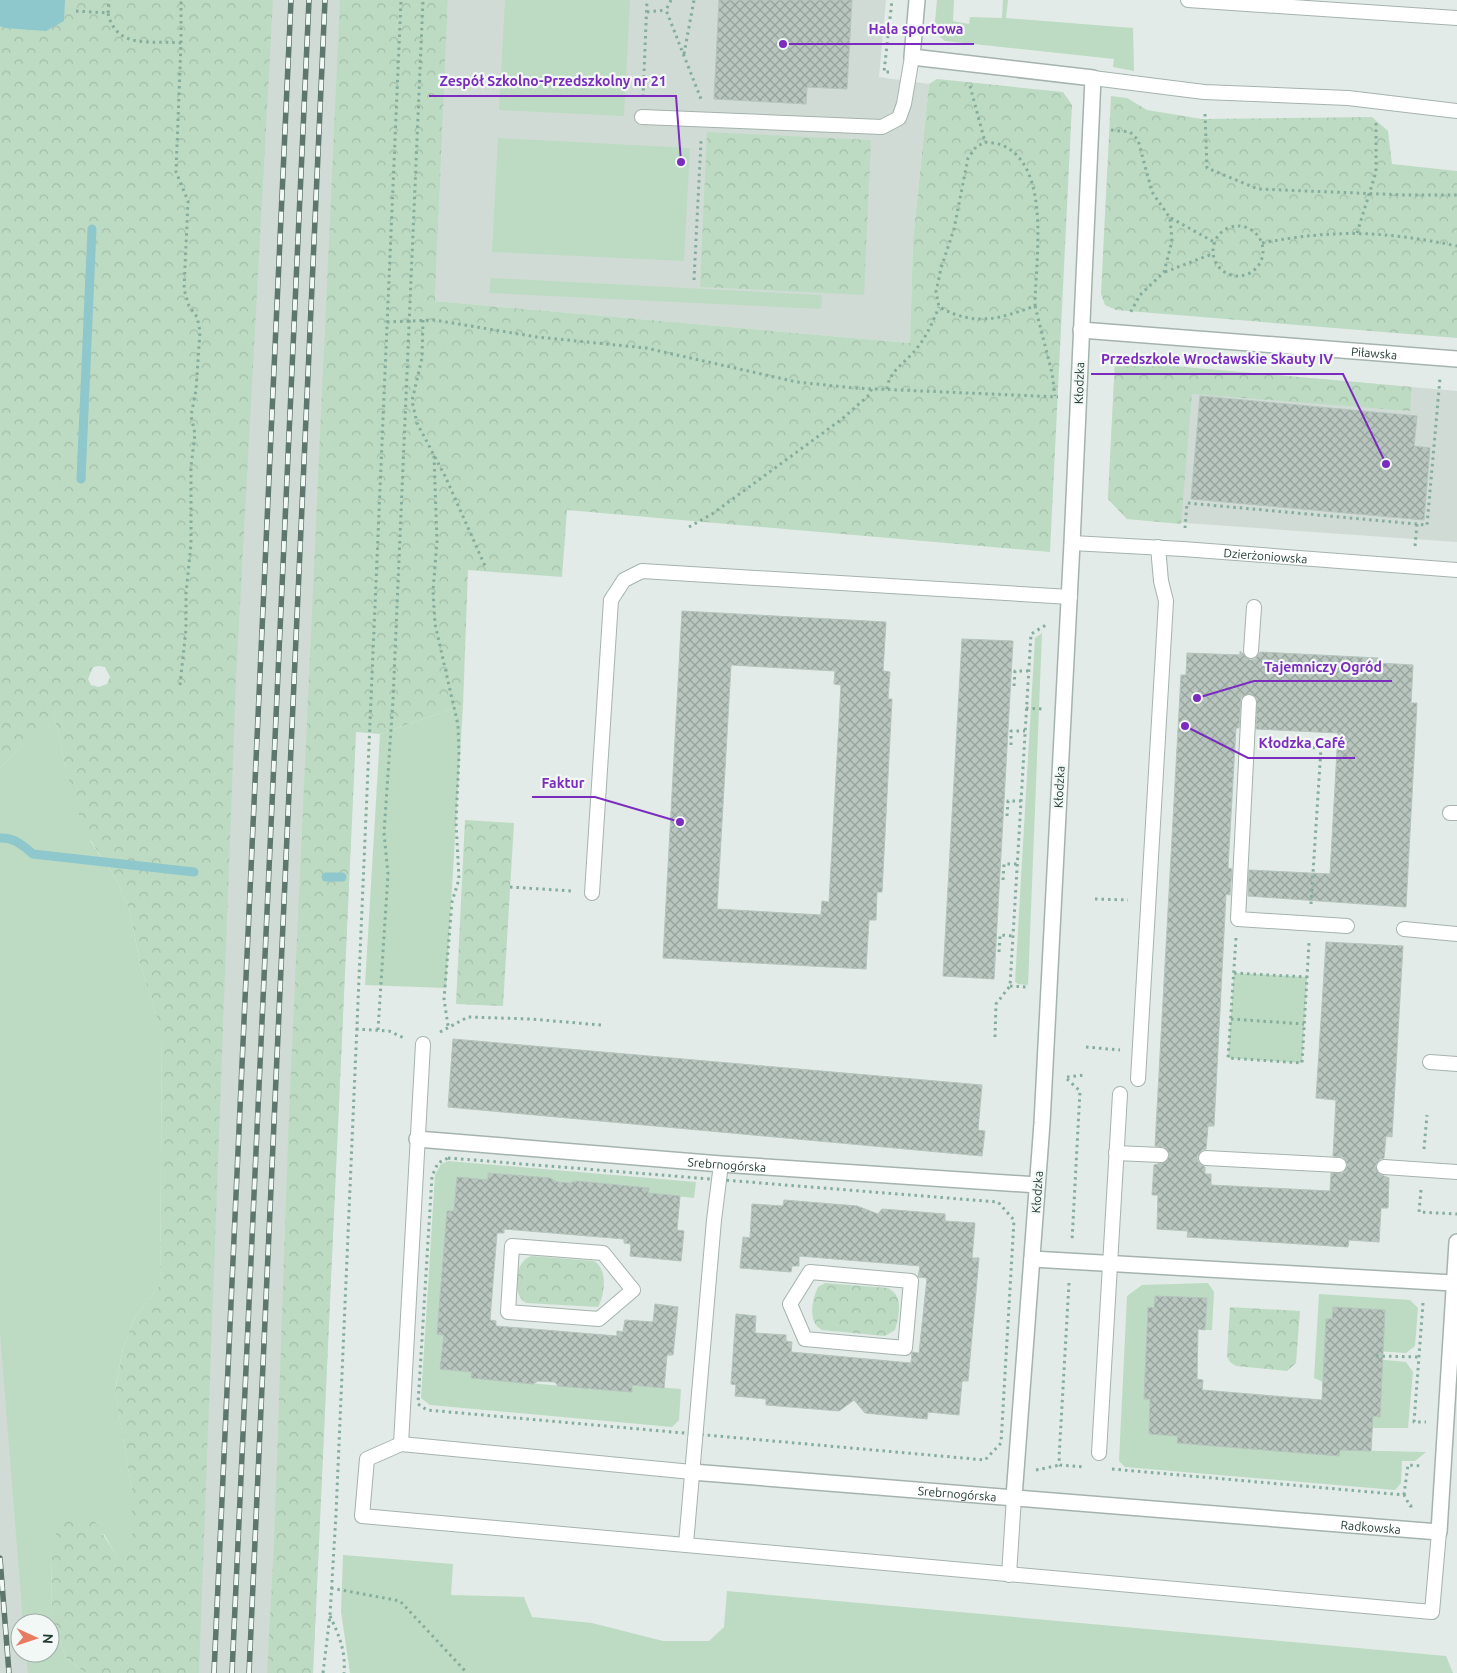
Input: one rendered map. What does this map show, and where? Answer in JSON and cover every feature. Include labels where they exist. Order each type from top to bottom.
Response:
[{"type":"street","points":[[917,0],[912,57],[1093,78]]},
{"type":"street","name":"Kłodzka","points":[[1014,1497],[1037,1185],[1070,597],[1093,78]]},
{"type":"street","name":"Piławska","points":[[1081,330],[1457,359]]},
{"type":"street","name":"Srebrnogórska","points":[[417,1139],[721,1164],[1037,1185]]},
{"type":"street","points":[[1439,1532],[1457,1242]]},
{"type":"street","points":[[1032,1259],[1453,1283]]},
{"type":"street","name":"Srebrnogórska","points":[[692,1472],[1014,1497]]},
{"type":"street","name":"Radkowska","points":[[1014,1497],[1439,1532]]},
{"type":"lane","points":[[1188,0],[1363,6],[1457,18]]},
{"type":"lane","points":[[642,117],[882,127],[900,118],[912,57]]},
{"type":"lane","points":[[1093,78],[1204,92],[1376,102],[1457,111]]},
{"type":"lane","name":"Dzierżoniowska","points":[[1072,543],[1158,547],[1457,570]]},
{"type":"lane","points":[[1138,1079],[1166,601],[1161,581],[1158,547]]},
{"type":"lane","points":[[592,892],[611,600],[624,580],[642,572],[1070,597]]},
{"type":"lane","points":[[1251,651],[1254,607]]},
{"type":"lane","points":[[1249,702],[1238,919],[1347,926]]},
{"type":"lane","points":[[1404,929],[1457,934]]},
{"type":"lane","points":[[401,1444],[423,1044]]},
{"type":"lane","points":[[1430,1062],[1457,1064]]},
{"type":"lane","points":[[1099,1453],[1120,1094]]},
{"type":"lane","points":[[1116,1152],[1161,1155]]},
{"type":"lane","points":[[1206,1158],[1338,1165]]},
{"type":"lane","points":[[686,1544],[715,1210],[721,1164]]},
{"type":"lane","points":[[1384,1167],[1457,1172]]},
{"type":"lane","points":[[512,1246],[603,1253],[633,1290],[599,1319],[508,1312],[512,1246]]},
{"type":"lane","points":[[810,1272],[911,1281],[904,1348],[805,1339],[790,1304],[810,1272]]},
{"type":"lane","points":[[692,1472],[401,1444],[367,1459],[362,1516],[1432,1612],[1439,1532]]},
{"type":"lane","points":[[1009,1575],[1014,1497]]},
{"type":"path","points":[[109,0],[108,13],[111,27],[121,37],[139,41],[181,43]]},
{"type":"path","points":[[180,0],[181,43],[176,172],[188,202],[184,289],[189,306],[197,317],[200,331],[196,390],[191,416],[195,434],[191,466],[191,544],[186,594],[186,629],[180,685]]},
{"type":"path","points":[[323,1673],[330,1615],[401,0]]},
{"type":"path","points":[[378,1030],[388,874],[384,833],[393,700],[423,0]]},
{"type":"path","points":[[642,117],[647,0]]},
{"type":"path","points":[[671,0],[666,10],[684,55],[706,120],[694,280]]},
{"type":"path","points":[[684,55],[694,0]]},
{"type":"path","points":[[892,0],[884,72],[910,73]]},
{"type":"path","points":[[647,12],[666,10]]},
{"type":"path","points":[[76,11],[108,13]]},
{"type":"path","points":[[970,77],[970,93],[985,142]]},
{"type":"path","points":[[1204,92],[1207,168],[1258,189],[1406,195],[1457,195]]},
{"type":"path","points":[[1356,232],[1376,172],[1376,102]]},
{"type":"path","points":[[1106,130],[1130,132],[1138,140],[1152,192],[1170,218],[1214,242]]},
{"type":"path","points":[[887,389],[888,381],[896,368],[916,350],[928,332],[939,307],[936,292],[941,268],[954,228],[968,158],[976,146],[985,142],[1004,146],[1015,155],[1030,177],[1037,197],[1035,306],[1052,374],[1055,396]]},
{"type":"path","points":[[1164,272],[1172,241],[1170,218]]},
{"type":"path","points":[[1238,226],[1252,231],[1262,243],[1263,253],[1255,270],[1238,277],[1221,270],[1215,263],[1212,254],[1214,242],[1228,228],[1238,226]]},
{"type":"path","points":[[1262,243],[1301,236],[1356,232],[1406,236],[1457,246]]},
{"type":"path","points":[[1122,314],[1130,315],[1140,294],[1164,272],[1212,254]]},
{"type":"path","points":[[939,307],[968,319],[989,320],[1003,318],[1035,306]]},
{"type":"path","points":[[387,322],[423,320],[470,325],[537,338],[646,348],[797,382],[887,389],[1079,398]]},
{"type":"path","points":[[423,320],[422,358],[412,400],[417,423],[485,566]]},
{"type":"path","points":[[1431,375],[1449,376]]},
{"type":"path","points":[[1184,549],[1187,503],[1427,525],[1441,376]]},
{"type":"path","points":[[689,527],[712,514],[842,419],[869,395],[872,388]]},
{"type":"path","points":[[434,456],[437,541],[433,591],[435,624],[458,725],[459,755],[456,822],[459,879],[452,902],[444,999],[448,1026]]},
{"type":"path","points":[[994,1037],[996,1004],[1010,986],[1031,634],[1050,623],[1050,632]]},
{"type":"path","points":[[1014,686],[1013,675],[1015,671],[1028,672]]},
{"type":"path","points":[[1026,708],[1046,709],[1045,719]]},
{"type":"path","points":[[1011,745],[1010,735],[1012,731],[1025,731]]},
{"type":"path","points":[[1006,816],[1008,801],[1021,801]]},
{"type":"path","points":[[1003,880],[1004,864],[1017,864]]},
{"type":"path","points":[[510,887],[592,892]]},
{"type":"path","points":[[1095,899],[1149,901]]},
{"type":"path","points":[[999,952],[998,941],[1000,935],[1014,936]]},
{"type":"path","points":[[1234,973],[1307,977]]},
{"type":"path","points":[[1010,986],[1032,988]]},
{"type":"path","points":[[356,1029],[389,1031],[408,1041],[423,1044],[448,1026],[468,1017],[530,1019],[601,1025]]},
{"type":"path","points":[[1231,1019],[1304,1024]]},
{"type":"path","points":[[1086,1048],[1140,1052]]},
{"type":"path","points":[[1066,1077],[1085,1075]]},
{"type":"path","points":[[1071,1261],[1059,1458],[1060,1465],[1088,1468]]},
{"type":"path","points":[[1424,1296],[1414,1422],[1446,1423]]},
{"type":"path","points":[[1376,1356],[1418,1357]]},
{"type":"path","points":[[1116,1460],[1116,1470]]},
{"type":"path","points":[[1441,1508],[1410,1506],[1404,1495],[1408,1465],[1443,1467]]},
{"type":"path","points":[[1107,1469],[1404,1495]]},
{"type":"path","points":[[331,1588],[400,1601],[467,1673]]},
{"type":"path","points":[[330,1615],[339,1635],[345,1658],[344,1673]]},
{"type":"shaded area","points":[[213,0],[389,0],[313,1673],[184,1673]]},
{"type":"shaded area","points":[[448,0],[886,0],[879,77],[929,84],[913,240],[910,343],[435,301]]},
{"type":"shaded area","points":[[1115,361],[1457,391],[1457,542],[1127,519],[1108,499]]},
{"type":"shaded area","points":[[0,1280],[30,1613],[10,1613],[10,1663],[34,1663],[35,1673],[0,1673]]},
{"type":"green space","points":[[0,0],[273,0],[236,679],[199,1673],[86,1673],[66,1658],[60,1640],[60,1613],[52,1613],[51,1556],[57,1530],[75,1515],[93,1519],[119,1559],[132,1551],[132,1490],[115,1392],[123,1348],[135,1317],[160,1285],[162,1034],[140,963],[130,912],[116,879],[83,829],[65,766],[54,714],[0,768]],"holes":[[[99,666],[105,667],[110,677],[107,684],[99,687],[91,685],[88,679],[93,667]]]},
{"type":"green space","points":[[340,0],[448,0],[435,301],[910,343],[913,240],[929,84],[937,79],[1063,92],[1072,105],[1050,552],[567,510],[562,577],[468,570],[463,705],[380,734],[356,732],[313,1673],[267,1673],[274,1544],[289,1113]]},
{"type":"green space","points":[[505,0],[630,0],[624,116],[499,110]]},
{"type":"green space","points":[[937,0],[954,0],[953,21],[969,24],[970,17],[1002,18],[1003,0],[1008,0],[1006,18],[1133,28],[1134,71],[1113,67],[1114,59],[945,41],[934,32]]},
{"type":"green space","points":[[1111,96],[1127,98],[1147,110],[1202,119],[1372,117],[1388,131],[1392,164],[1457,171],[1457,338],[1116,310],[1105,305],[1101,294]]},
{"type":"green space","points":[[707,132],[871,140],[864,295],[700,287]]},
{"type":"green space","points":[[498,138],[690,148],[684,261],[492,252]]},
{"type":"green space","points":[[491,278],[822,295],[821,309],[489,293]]},
{"type":"green space","points":[[1115,361],[1412,387],[1410,411],[1192,394],[1181,524],[1127,519],[1108,499]]},
{"type":"green space","points":[[1042,633],[1028,985],[1015,982],[1035,638]]},
{"type":"green space","points":[[463,705],[446,988],[365,985],[380,734]]},
{"type":"green space","points":[[54,713],[65,766],[91,842],[116,879],[130,912],[140,963],[162,1033],[160,1285],[135,1317],[123,1348],[115,1391],[132,1490],[132,1551],[119,1560],[104,1534],[51,1556],[52,1613],[22,1613],[0,1333],[0,768]]},
{"type":"green space","points":[[465,820],[514,823],[503,1006],[456,1004]]},
{"type":"green space","points":[[1234,973],[1307,977],[1302,1063],[1228,1058]]},
{"type":"green space","points":[[448,1161],[696,1182],[694,1198],[648,1193],[648,1188],[577,1181],[571,1183],[548,1182],[488,1174],[488,1180],[454,1211],[447,1211],[437,1334],[444,1335],[441,1369],[472,1372],[471,1378],[632,1392],[632,1385],[681,1389],[679,1420],[672,1427],[430,1405],[421,1398],[435,1175],[441,1164]]},
{"type":"green space","points":[[532,1256],[594,1261],[602,1270],[604,1282],[604,1289],[598,1307],[526,1303],[518,1293],[517,1278],[521,1264]]},
{"type":"green space","points":[[825,1283],[888,1288],[893,1291],[899,1306],[895,1330],[885,1336],[822,1330],[814,1322],[812,1310],[818,1287]]},
{"type":"green space","points":[[1208,1283],[1214,1292],[1212,1330],[1205,1330],[1207,1298],[1155,1296],[1154,1308],[1148,1308],[1144,1398],[1150,1399],[1149,1434],[1178,1436],[1177,1442],[1339,1456],[1340,1450],[1426,1452],[1415,1461],[1402,1461],[1401,1483],[1395,1490],[1125,1467],[1119,1461],[1127,1296],[1142,1285]]},
{"type":"green space","points":[[1319,1294],[1410,1300],[1418,1308],[1415,1346],[1406,1353],[1376,1351],[1383,1341],[1385,1310],[1333,1308],[1332,1319],[1326,1320],[1323,1382],[1314,1378]]},
{"type":"green space","points":[[1230,1307],[1300,1311],[1296,1363],[1287,1371],[1236,1366],[1230,1362],[1227,1356]]},
{"type":"green space","points":[[1375,1359],[1406,1362],[1413,1372],[1408,1428],[1373,1428],[1373,1416],[1379,1417]]},
{"type":"green space","points":[[343,1555],[453,1564],[451,1595],[524,1597],[532,1617],[592,1623],[663,1641],[709,1641],[724,1627],[727,1591],[1446,1656],[1453,1673],[350,1673],[341,1612]]},
{"type":"green space","points":[[60,1640],[66,1658],[86,1673],[28,1673],[27,1663],[60,1663]]},
{"type":"water","points":[[0,0],[65,0],[64,21],[46,31],[5,28],[0,26]]},
{"type":"building","points":[[719,0],[852,0],[847,89],[807,87],[806,104],[714,99]]},
{"type":"building","points":[[1200,396],[1417,416],[1414,446],[1430,448],[1424,520],[1191,499]]},
{"type":"building","points":[[682,611],[886,622],[883,671],[890,672],[888,699],[892,699],[882,892],[877,892],[876,920],[869,920],[866,969],[663,958]],"holes":[[[731,665],[835,671],[834,684],[841,685],[829,902],[822,901],[821,915],[717,909]]]},
{"type":"building","points":[[962,639],[1013,641],[994,979],[943,976]]},
{"type":"building","points":[[1240,651],[1250,660],[1255,659],[1260,652],[1378,658],[1378,663],[1413,665],[1411,703],[1417,703],[1406,907],[1248,896],[1249,870],[1330,874],[1338,733],[1256,729],[1257,698],[1249,693],[1241,698],[1239,728],[1236,728],[1228,868],[1232,869],[1230,895],[1226,894],[1214,1126],[1208,1126],[1206,1149],[1202,1150],[1197,1157],[1198,1162],[1205,1167],[1205,1174],[1211,1174],[1211,1185],[1330,1191],[1331,1173],[1343,1173],[1348,1165],[1343,1157],[1333,1156],[1336,1100],[1316,1098],[1326,942],[1403,946],[1392,1137],[1386,1136],[1384,1158],[1380,1159],[1375,1166],[1379,1174],[1389,1178],[1388,1208],[1381,1208],[1379,1242],[1349,1240],[1348,1247],[1187,1237],[1188,1231],[1157,1229],[1158,1195],[1152,1195],[1154,1165],[1165,1162],[1170,1155],[1165,1147],[1155,1146],[1181,675],[1186,675],[1187,653],[1240,655]]},
{"type":"building","points":[[453,1039],[982,1085],[978,1130],[985,1131],[982,1156],[448,1107]]},
{"type":"building","points":[[488,1173],[550,1178],[557,1182],[569,1183],[577,1181],[649,1188],[648,1193],[680,1196],[677,1230],[684,1231],[681,1261],[630,1256],[631,1244],[624,1243],[624,1239],[504,1229],[504,1233],[497,1233],[490,1320],[496,1321],[496,1326],[617,1336],[617,1331],[623,1332],[625,1320],[653,1322],[655,1304],[678,1307],[673,1355],[667,1355],[664,1388],[632,1385],[632,1392],[558,1386],[555,1382],[538,1381],[533,1384],[471,1378],[472,1372],[440,1369],[444,1335],[437,1334],[447,1211],[454,1211],[457,1177],[488,1180]]},
{"type":"building","points":[[784,1200],[857,1206],[878,1214],[882,1209],[945,1214],[945,1221],[975,1223],[972,1258],[979,1258],[968,1381],[962,1381],[959,1415],[928,1412],[927,1419],[865,1413],[854,1400],[839,1411],[766,1405],[766,1399],[735,1396],[736,1385],[731,1384],[736,1314],[756,1316],[755,1333],[786,1335],[786,1341],[792,1342],[791,1352],[911,1363],[912,1352],[919,1353],[927,1278],[918,1277],[920,1266],[799,1256],[799,1266],[792,1266],[791,1272],[740,1268],[743,1237],[750,1238],[752,1204],[783,1206]]},
{"type":"building","points":[[1155,1296],[1207,1298],[1205,1330],[1198,1329],[1197,1379],[1203,1380],[1202,1390],[1322,1400],[1326,1319],[1332,1319],[1333,1307],[1385,1310],[1380,1417],[1373,1416],[1371,1451],[1340,1450],[1339,1456],[1177,1443],[1178,1436],[1149,1434],[1150,1399],[1144,1399],[1148,1307],[1154,1308]]},
{"type":"waterway","points":[[81,479],[92,229]]},
{"type":"waterway","points":[[0,838],[14,841],[33,854],[194,872]]},
{"type":"waterway","points":[[326,877],[342,877]]},
{"type":"railway","points":[[214,1673],[291,0]]},
{"type":"railway","points":[[232,1673],[309,0]]},
{"type":"railway","points":[[249,1673],[325,0]]},
{"type":"railway","points":[[0,1558],[9,1673]]},
{"type":"place","name":"Hala sportowa","points":[[783,44]]},
{"type":"place","name":"Zespół Szkolno-Przedszkolny nr 21","points":[[681,162]]},
{"type":"place","name":"Przedszkole Wrocławskie Skauty IV","points":[[1386,464]]},
{"type":"place","name":"Tajemniczy Ogród","points":[[1197,698]]},
{"type":"place","name":"Kłodzka Café","points":[[1185,726]]},
{"type":"place","name":"Faktur","points":[[680,822]]}]
